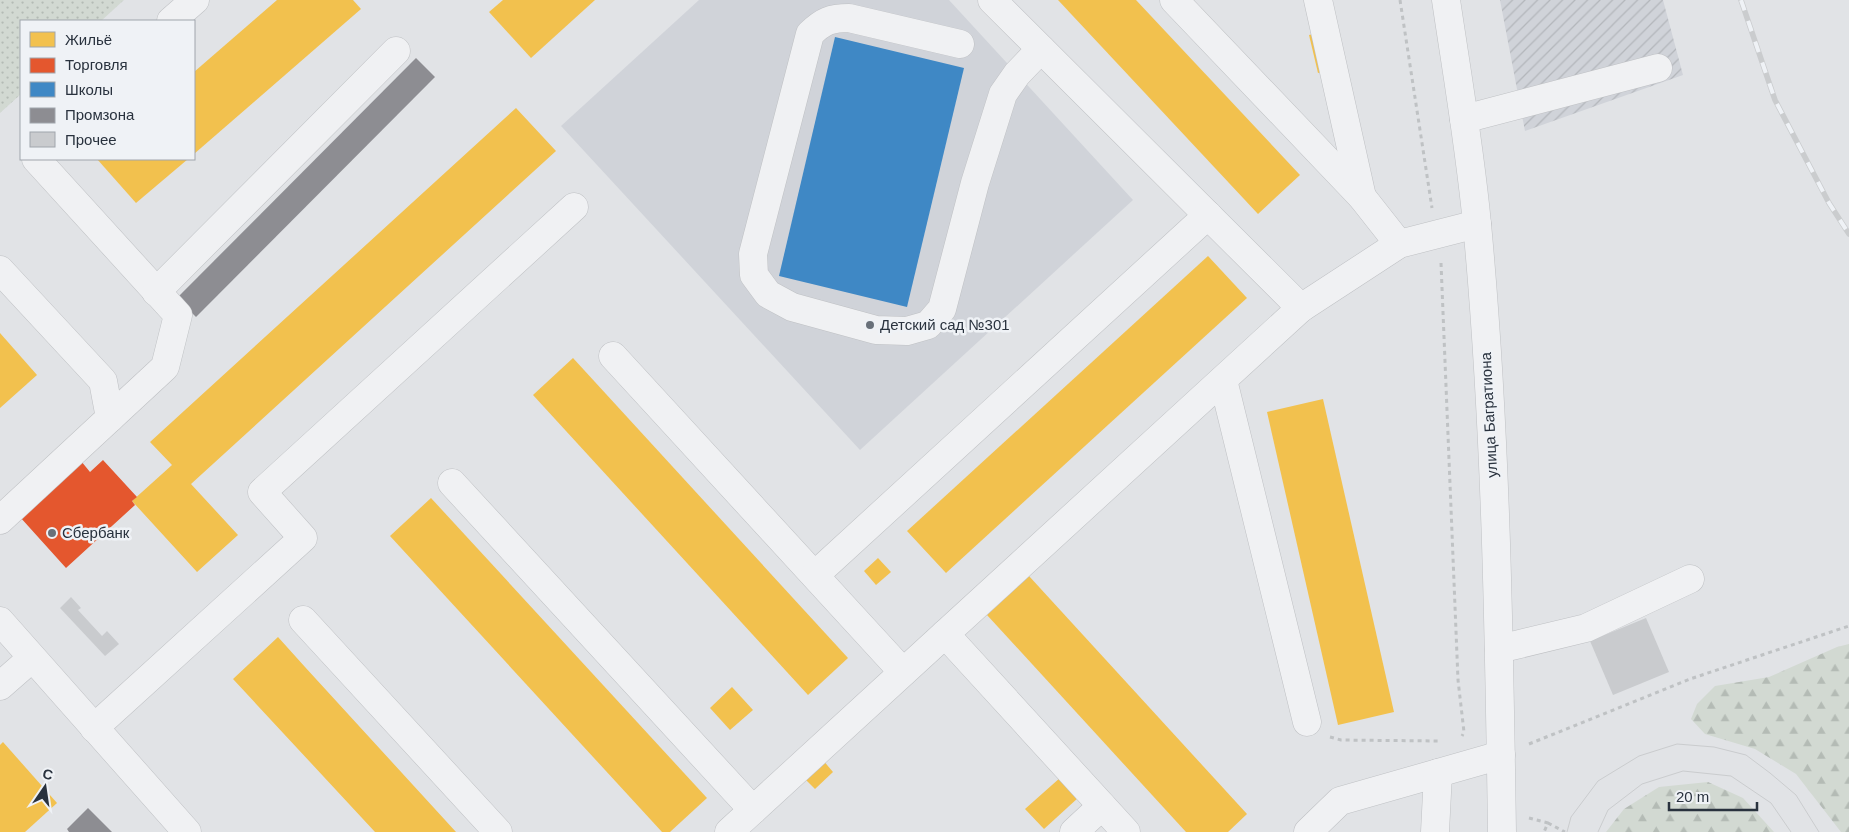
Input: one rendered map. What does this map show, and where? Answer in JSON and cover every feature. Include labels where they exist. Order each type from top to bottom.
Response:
[{"type":"street","points":[[172,20],[195,0]]},
{"type":"street","points":[[992,0],[1301,308]]},
{"type":"street","points":[[1174,0],[1362,197],[1399,244]]},
{"type":"street","points":[[1318,0],[1362,197]]},
{"type":"street","name":"улица Багратиона","points":[[1446,0],[1464,119],[1477,224],[1492,452],[1499,649],[1502,832]]},
{"type":"street","points":[[960,44],[849,18],[833,18],[820,24],[810,34],[753,254],[754,275],[768,294],[792,306],[876,330],[907,331],[928,325],[942,309],[975,183],[1003,94],[1017,74],[1041,49]]},
{"type":"street","points":[[156,292],[396,51]]},
{"type":"street","points":[[1464,119],[1658,68]]},
{"type":"street","points":[[0,520],[165,367],[178,315],[37,160]]},
{"type":"street","points":[[94,728],[304,538],[262,492],[574,207]]},
{"type":"street","points":[[815,575],[1208,215]]},
{"type":"street","points":[[729,832],[1301,308],[1399,244],[1477,224]]},
{"type":"street","points":[[0,270],[103,381],[110,418]]},
{"type":"street","points":[[613,356],[903,672]]},
{"type":"street","points":[[1223,380],[1307,722]]},
{"type":"street","points":[[452,483],[753,810]]},
{"type":"street","points":[[1499,649],[1586,628],[1690,579]]},
{"type":"street","points":[[303,620],[498,832]]},
{"type":"street","points":[[0,622],[187,832]]},
{"type":"street","points":[[944,634],[1126,832]]},
{"type":"street","points":[[0,686],[32,658]]},
{"type":"street","points":[[1308,832],[1340,801],[1501,755]]},
{"type":"street","points":[[1435,832],[1438,773]]},
{"type":"street","points":[[1074,832],[1102,806]]},
{"type":"path","points":[[1400,0],[1443,278],[1458,680],[1464,732],[1460,739]]},
{"type":"path","points":[[1501,755],[1690,679],[1849,626]]},
{"type":"path","points":[[1307,722],[1320,734],[1341,740],[1439,741]]},
{"type":"path","points":[[1548,823],[1565,832]]},
{"type":"shaded area","name":"Детский сад №301","points":[[699,0],[949,0],[1133,200],[860,450],[561,126]]},
{"type":"shaded area","points":[[1500,0],[1663,0],[1683,75],[1525,131]]},
{"type":"green space","points":[[0,0],[124,0],[102,20],[20,20],[20,95],[0,113]]},
{"type":"green space","points":[[1849,644],[1849,832],[1841,832],[1796,774],[1755,749],[1705,734],[1691,719],[1697,704],[1715,686],[1769,677],[1837,647]]},
{"type":"green space","points":[[1708,782],[1743,798],[1774,832],[1606,832],[1624,809],[1659,787]]},
{"type":"building: Жильё","points":[[277,0],[353,0],[361,9],[195,153],[195,71]]},
{"type":"building: Жильё","points":[[503,0],[595,0],[531,58],[489,12]]},
{"type":"building: Жильё","points":[[1058,0],[1136,0],[1300,175],[1258,214]]},
{"type":"building: Жильё","points":[[1323,32],[1332,70],[1318,73],[1309,35]]},
{"type":"building: Жильё","points":[[516,108],[556,151],[191,484],[238,535],[197,572],[132,501],[172,465],[150,442]]},
{"type":"building: Жильё","points":[[98,160],[187,160],[136,203]]},
{"type":"building: Жильё","points":[[1208,256],[1247,298],[946,573],[907,531]]},
{"type":"building: Жильё","points":[[0,333],[37,375],[0,408]]},
{"type":"building: Жильё","points":[[573,358],[848,658],[808,695],[533,395]]},
{"type":"building: Жильё","points":[[1323,399],[1394,712],[1338,725],[1267,412]]},
{"type":"building: Жильё","points":[[431,498],[707,798],[670,832],[662,832],[390,536]]},
{"type":"building: Жильё","points":[[878,558],[891,572],[876,585],[864,571]]},
{"type":"building: Жильё","points":[[1029,576],[1247,814],[1228,832],[1186,832],[987,615]]},
{"type":"building: Жильё","points":[[278,637],[456,832],[375,832],[233,679]]},
{"type":"building: Жильё","points":[[732,687],[753,710],[730,730],[710,708]]},
{"type":"building: Жильё","points":[[3,742],[57,803],[25,832],[0,832],[0,745]]},
{"type":"building: Жильё","points":[[822,759],[833,772],[815,789],[803,777]]},
{"type":"building: Жильё","points":[[1061,777],[1079,797],[1044,829],[1025,809]]},
{"type":"building: Торговля","points":[[103,460],[137,497],[132,501],[135,505],[66,568],[20,517],[81,461],[90,472]]},
{"type":"building: Школы","points":[[835,37],[964,68],[907,307],[779,276]]},
{"type":"building: Промзона","points":[[416,58],[435,77],[196,317],[177,298]]},
{"type":"building: Промзона","points":[[88,808],[112,832],[69,832],[67,829]]},
{"type":"building: Прочее","points":[[71,597],[81,608],[78,610],[102,636],[107,631],[119,644],[105,656],[60,608]]},
{"type":"building: Прочее","points":[[1646,618],[1669,672],[1613,695],[1590,641]]},
{"type":"tram line","points":[[1567,832],[1571,817],[1598,781],[1639,756],[1677,744],[1714,747],[1746,755],[1796,795],[1819,832]]},
{"type":"tram line","points":[[1598,832],[1608,810],[1642,784],[1683,771],[1731,776],[1771,803],[1791,832]]},
{"type":"railway","points":[[1741,0],[1775,100],[1829,203],[1849,234]]},
{"type":"place","name":"Детский сад №301","points":[[870,325]]},
{"type":"place","name":"Сбербанк","points":[[52,533]]}]
